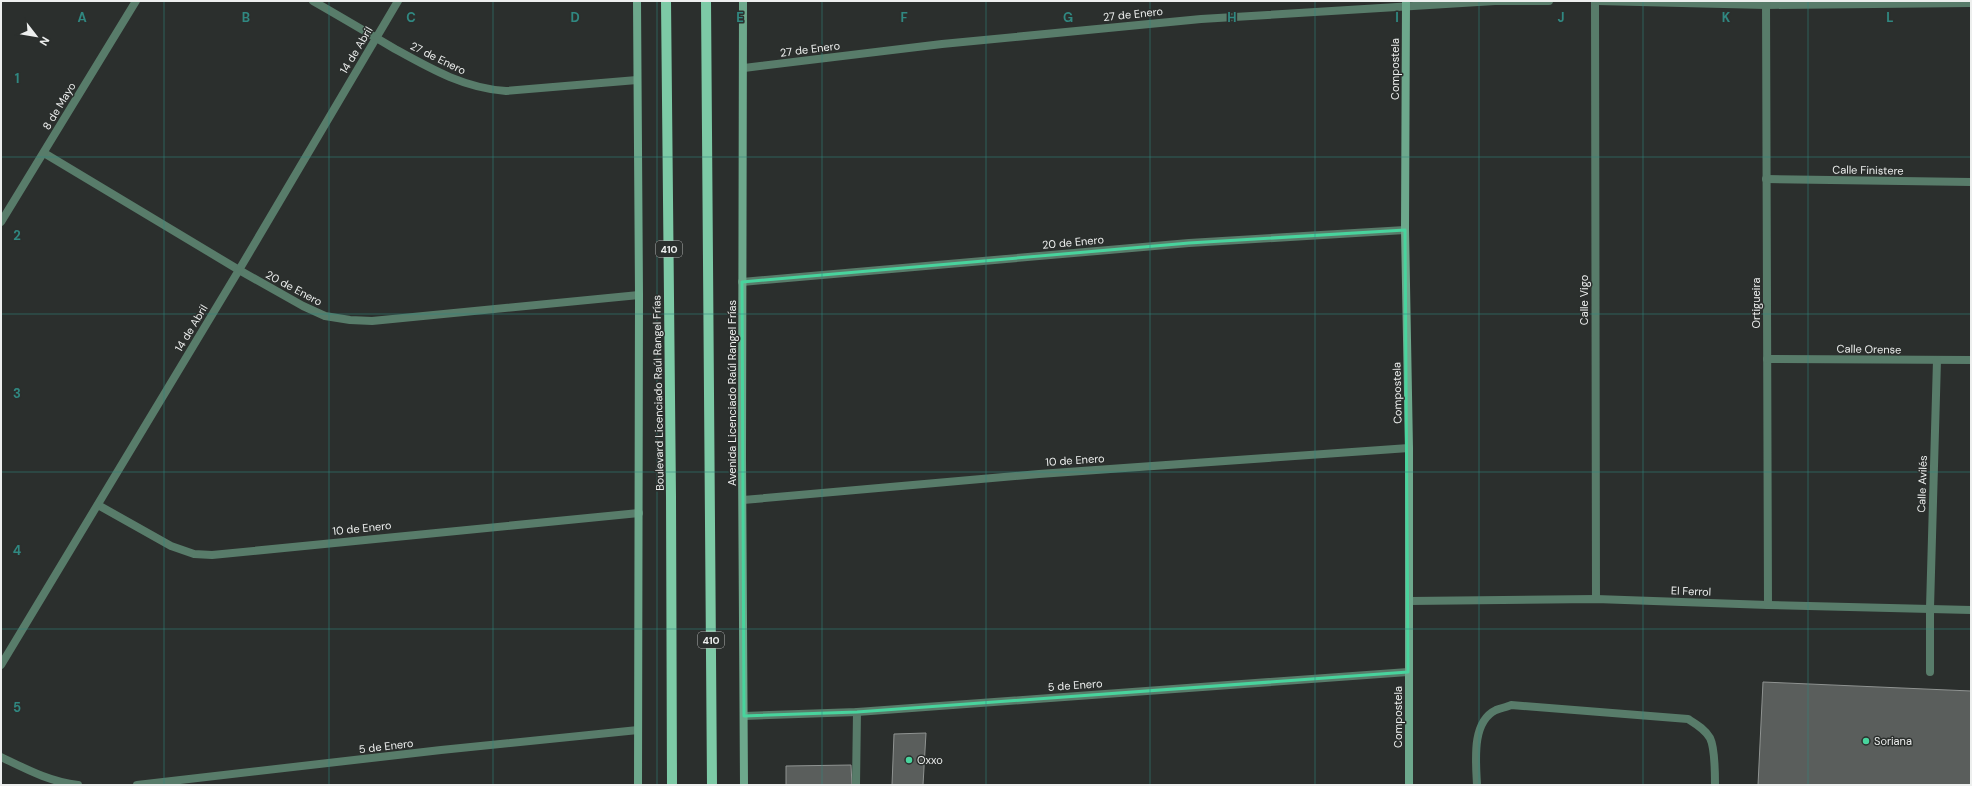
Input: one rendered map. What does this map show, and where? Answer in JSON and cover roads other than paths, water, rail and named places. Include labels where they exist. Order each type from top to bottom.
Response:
[{"type":"main road","name":"Boulevard Licenciado Raúl Rangel Frías","points":[[666,1],[671,496],[672,785]]},
{"type":"main road","name":"410","points":[[706,1],[712,785]]},
{"type":"street","name":"8 de Mayo","points":[[1,222],[136,1]]},
{"type":"street","name":"27 de Enero","points":[[313,1],[425,66],[459,82],[485,90],[506,91],[637,80]]},
{"type":"street","name":"14 de Abril","points":[[1,666],[239,270],[398,1]]},
{"type":"street","points":[[637,1],[639,295],[638,785]]},
{"type":"street","name":"Avenida Licenciado Raúl Rangel Frías","points":[[743,1],[744,68],[742,282],[744,785]]},
{"type":"street","name":"27 de Enero","points":[[744,68],[942,44],[1201,19],[1406,4],[1549,1]]},
{"type":"street","points":[[1596,1],[1766,3],[1971,2]]},
{"type":"street","name":"Calle Vigo","points":[[1596,1],[1596,599]]},
{"type":"street","name":"Ortigueira","points":[[1766,3],[1768,605]]},
{"type":"street","name":"Compostela","points":[[1406,4],[1405,230],[1409,448],[1409,785]]},
{"type":"street","name":"20 de Enero","points":[[44,153],[239,270],[308,309],[326,316],[350,320],[372,321],[639,295]]},
{"type":"street","name":"Calle Finistere","points":[[1766,179],[1971,182]]},
{"type":"street","name":"20 de Enero","points":[[742,282],[1190,242],[1405,230]]},
{"type":"street","name":"Calle Orense","points":[[1767,359],[1971,360]]},
{"type":"street","name":"Calle Avilés","points":[[1930,672],[1930,608],[1937,360]]},
{"type":"street","name":"10 de Enero","points":[[743,500],[1039,474],[1409,448]]},
{"type":"street","name":"10 de Enero","points":[[98,505],[171,546],[194,554],[212,555],[639,513]]},
{"type":"street","name":"El Ferrol","points":[[1409,601],[1596,599],[1971,610]]},
{"type":"street","name":"5 de Enero","points":[[744,716],[858,712],[1408,672]]},
{"type":"street","points":[[1477,785],[1476,760],[1479,730],[1486,718],[1495,710],[1511,705],[1688,719],[1700,727],[1710,738],[1715,771],[1715,785]]},
{"type":"street","points":[[856,785],[858,712]]},
{"type":"street","name":"5 de Enero","points":[[137,785],[441,750],[638,730]]},
{"type":"street","points":[[1,757],[37,775],[63,783],[78,785]]},
{"type":"place","name":"Soriana","points":[[1866,741]]},
{"type":"place","name":"Oxxo","points":[[909,760]]}]
